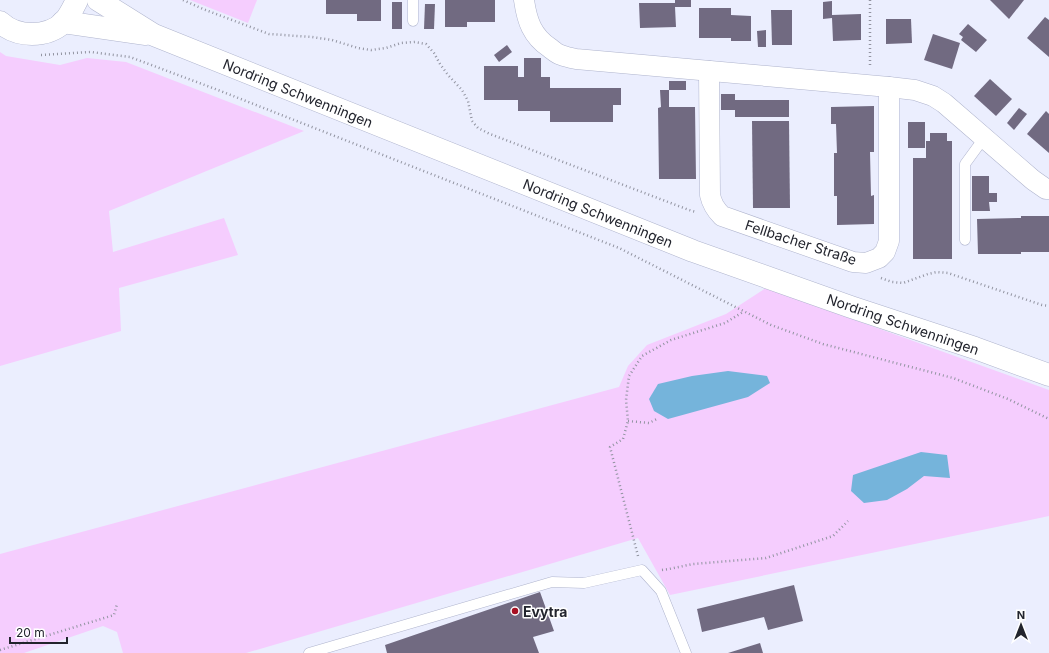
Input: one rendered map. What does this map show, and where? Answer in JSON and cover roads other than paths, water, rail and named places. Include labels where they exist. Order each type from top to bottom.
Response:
[{"type":"main road","points":[[0,22],[4,26],[18,33],[34,34],[50,31],[63,22],[72,12],[76,0]]},
{"type":"main road","name":"Nordring Schwenningen","points":[[98,0],[154,35],[693,251],[1049,375]]},
{"type":"main road","name":"Nordring Schwenningen","points":[[63,22],[154,35]]},
{"type":"street","points":[[524,0],[526,13],[536,37],[559,54],[576,59],[880,86],[916,90],[933,96],[944,103],[1033,180],[1049,189]]},
{"type":"street","name":"Fellbacher Straße","points":[[709,71],[710,195],[712,204],[716,210],[722,216],[853,262],[866,263],[879,258],[885,252],[889,241],[880,86]]},
{"type":"lane","points":[[413,0],[413,21]]},
{"type":"lane","points":[[965,240],[965,164],[984,138]]},
{"type":"lane","points":[[309,653],[552,582],[584,583],[642,570],[661,591],[686,653]]},
{"type":"water","points":[[728,371],[767,376],[770,383],[748,397],[668,419],[654,411],[649,399],[658,384],[692,376]]},
{"type":"water","points":[[921,452],[947,455],[950,478],[924,476],[907,489],[887,500],[864,503],[851,491],[853,475]]},
{"type":"place","name":"Evytra","points":[[515,611]]}]
